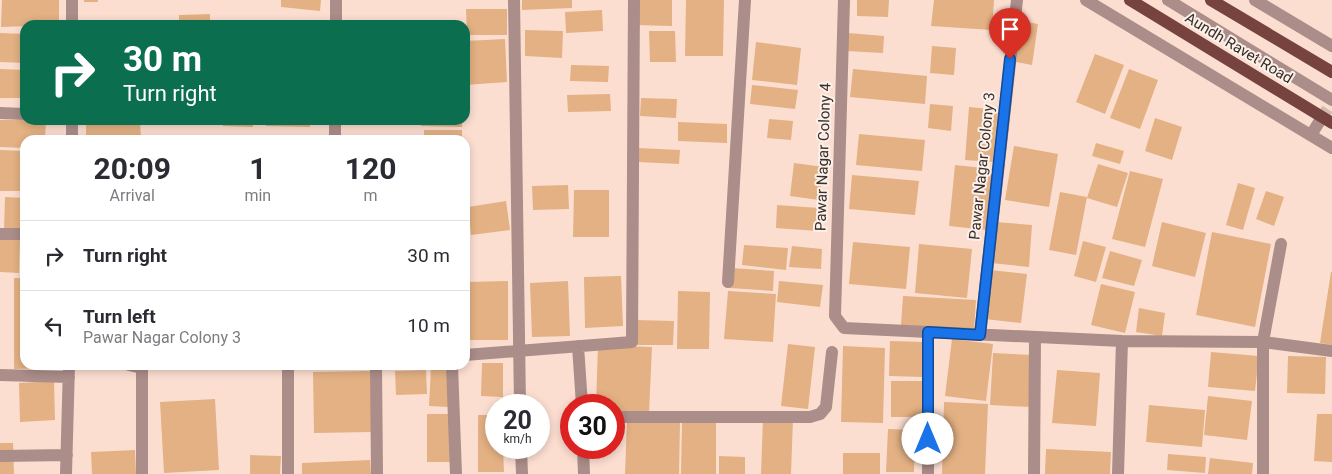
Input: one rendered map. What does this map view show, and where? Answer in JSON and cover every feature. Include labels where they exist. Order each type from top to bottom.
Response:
[{"type":"main road","name":"Aundh Ravet Road","points":[[1130,0],[1326,121]]},
{"type":"main road","name":"Aundh Ravet Road","points":[[1211,0],[1332,72]]},
{"type":"street","points":[[72,0],[72,20]]},
{"type":"street","points":[[336,0],[336,20]]},
{"type":"street","points":[[514,0],[520,394]]},
{"type":"street","points":[[470,355],[632,342],[634,0]]},
{"type":"street","points":[[728,282],[745,0]]},
{"type":"street","name":"Pawar Nagar Colony 4","points":[[844,0],[835,316],[844,328],[928,332]]},
{"type":"street","name":"Pawar Nagar Colony 3","points":[[980,335],[1017,0]]},
{"type":"street","points":[[1086,0],[1332,147]]},
{"type":"street","points":[[1168,0],[1332,100]]},
{"type":"street","points":[[1255,0],[1332,46]]},
{"type":"street","points":[[0,114],[20,114]]},
{"type":"street","points":[[1311,135],[1326,121]]},
{"type":"street","points":[[0,234],[20,234]]},
{"type":"street","points":[[1263,474],[1263,342],[1280,244]]},
{"type":"street","points":[[928,474],[928,332],[1122,341],[1263,342],[1332,351]]},
{"type":"street","points":[[1034,474],[1035,338]]},
{"type":"street","points":[[1118,474],[1122,341]]},
{"type":"street","points":[[578,346],[581,394]]},
{"type":"street","points":[[625,416],[810,417],[820,414],[826,407],[832,352]]},
{"type":"street","points":[[142,370],[142,474]]},
{"type":"street","points":[[288,370],[288,474]]},
{"type":"street","points":[[376,370],[377,474]]},
{"type":"street","points":[[452,370],[456,474]]},
{"type":"street","points":[[0,375],[69,371],[66,474]]},
{"type":"street","points":[[0,456],[67,455]]},
{"type":"street","points":[[521,459],[522,474]]},
{"type":"street","points":[[583,459],[584,474]]},
{"type":"building","points":[[2,0],[59,0],[59,20],[20,20],[20,26],[1,27]]},
{"type":"building","points":[[84,0],[98,0],[98,2],[84,2]]},
{"type":"building","points":[[281,0],[321,0],[320,11],[281,7]]},
{"type":"building","points":[[522,0],[572,0],[572,8],[522,10]]},
{"type":"building","points":[[635,0],[672,0],[672,26],[635,25]]},
{"type":"building","points":[[686,0],[724,0],[723,56],[685,56]]},
{"type":"building","points":[[857,0],[889,0],[888,17],[857,16]]},
{"type":"building","points":[[934,0],[994,0],[992,30],[931,26]]},
{"type":"building","points":[[466,9],[507,9],[507,35],[470,35],[470,20],[466,20]]},
{"type":"building","points":[[602,10],[603,31],[566,33],[565,12]]},
{"type":"building","points":[[210,14],[210,20],[179,20],[179,15]]},
{"type":"building","points":[[1022,21],[1038,24],[1032,65],[1016,62]]},
{"type":"building","points":[[525,30],[563,31],[562,58],[525,56]]},
{"type":"building","points":[[649,31],[675,31],[676,62],[650,62]]},
{"type":"building","points":[[0,33],[20,34],[20,63],[0,62]]},
{"type":"building","points":[[848,33],[884,36],[883,53],[847,51]]},
{"type":"building","points":[[505,39],[507,82],[470,85],[470,41]]},
{"type":"building","points":[[756,42],[801,48],[797,85],[752,80]]},
{"type":"building","points":[[932,46],[956,48],[954,75],[930,73]]},
{"type":"building","points":[[1095,54],[1124,65],[1105,114],[1076,102]]},
{"type":"building","points":[[571,65],[609,66],[608,82],[570,81]]},
{"type":"building","points":[[0,69],[20,70],[20,98],[0,98]]},
{"type":"building","points":[[853,69],[927,76],[925,104],[850,97]]},
{"type":"building","points":[[1129,69],[1158,80],[1140,129],[1110,118]]},
{"type":"building","points":[[752,85],[798,90],[795,109],[750,104]]},
{"type":"building","points":[[610,94],[611,111],[568,112],[567,95]]},
{"type":"building","points":[[641,98],[677,99],[676,118],[640,116]]},
{"type":"building","points":[[930,104],[953,106],[951,131],[928,128]]},
{"type":"building","points":[[969,107],[998,110],[993,162],[965,160]]},
{"type":"building","points":[[1155,118],[1182,127],[1172,160],[1145,151]]},
{"type":"building","points":[[769,119],[793,121],[791,140],[767,138]]},
{"type":"building","points":[[0,120],[20,120],[20,125],[46,125],[45,135],[20,135],[20,148],[0,147]]},
{"type":"building","points":[[678,122],[727,124],[727,143],[678,141]]},
{"type":"building","points":[[86,125],[140,125],[141,135],[86,135]]},
{"type":"building","points":[[253,125],[253,127],[223,126]]},
{"type":"building","points":[[310,125],[310,127],[266,126]]},
{"type":"building","points":[[462,125],[462,127],[421,126]]},
{"type":"building","points":[[424,130],[462,130],[462,135],[424,135]]},
{"type":"building","points":[[859,134],[925,140],[922,171],[856,165]]},
{"type":"building","points":[[1096,143],[1124,151],[1120,164],[1092,156]]},
{"type":"building","points":[[1014,146],[1058,154],[1049,207],[1005,200]]},
{"type":"building","points":[[638,148],[680,150],[679,164],[638,162]]},
{"type":"building","points":[[0,150],[20,151],[20,191],[0,191]]},
{"type":"building","points":[[794,163],[824,167],[819,200],[790,196]]},
{"type":"building","points":[[1098,164],[1128,173],[1117,207],[1087,198]]},
{"type":"building","points":[[955,165],[993,169],[987,230],[949,226]]},
{"type":"building","points":[[1130,171],[1163,179],[1145,247],[1112,239]]},
{"type":"building","points":[[852,175],[919,181],[915,215],[849,209]]},
{"type":"building","points":[[1238,183],[1255,188],[1243,230],[1226,225]]},
{"type":"building","points":[[568,185],[569,209],[533,210],[532,186]]},
{"type":"building","points":[[574,190],[609,190],[609,237],[573,237]]},
{"type":"building","points":[[1266,191],[1284,197],[1274,226],[1256,219]]},
{"type":"building","points":[[1060,192],[1087,197],[1076,255],[1049,250]]},
{"type":"building","points":[[5,197],[20,198],[20,231],[4,231]]},
{"type":"building","points":[[506,201],[510,230],[471,235],[470,207]]},
{"type":"building","points":[[777,205],[819,208],[817,231],[776,228]]},
{"type":"building","points":[[995,222],[1032,225],[1029,267],[991,263]]},
{"type":"building","points":[[1162,222],[1206,233],[1195,277],[1152,266]]},
{"type":"building","points":[[1212,232],[1271,244],[1255,327],[1196,315]]},
{"type":"building","points":[[0,236],[20,236],[19,273],[0,272]]},
{"type":"building","points":[[1083,241],[1106,247],[1096,282],[1074,276]]},
{"type":"building","points":[[853,242],[910,247],[906,289],[849,284]]},
{"type":"building","points":[[919,244],[972,249],[967,298],[915,293]]},
{"type":"building","points":[[744,245],[788,248],[786,270],[742,265]]},
{"type":"building","points":[[792,246],[822,249],[821,269],[789,267]]},
{"type":"building","points":[[1110,251],[1142,260],[1134,286],[1102,278]]},
{"type":"building","points":[[732,268],[774,271],[773,291],[730,288]]},
{"type":"building","points":[[990,270],[1027,274],[1021,323],[985,319]]},
{"type":"building","points":[[1332,272],[1332,345],[1320,343]]},
{"type":"building","points":[[621,276],[623,326],[585,328],[584,277]]},
{"type":"building","points":[[14,278],[20,278],[20,369],[14,369]]},
{"type":"building","points":[[508,281],[508,340],[470,340],[470,282]]},
{"type":"building","points":[[568,281],[570,336],[532,337],[530,283]]},
{"type":"building","points":[[779,281],[823,285],[820,307],[777,302]]},
{"type":"building","points":[[1101,284],[1135,292],[1125,333],[1091,325]]},
{"type":"building","points":[[678,291],[710,292],[709,349],[677,349]]},
{"type":"building","points":[[728,291],[776,294],[773,342],[724,339]]},
{"type":"building","points":[[903,296],[976,300],[974,330],[901,325]]},
{"type":"building","points":[[1139,308],[1165,313],[1162,336],[1136,332]]},
{"type":"building","points":[[634,320],[674,321],[673,345],[634,345]]},
{"type":"building","points":[[952,339],[993,344],[986,401],[945,396]]},
{"type":"building","points":[[890,341],[924,342],[923,377],[889,376]]},
{"type":"building","points":[[788,344],[815,347],[808,409],[781,406]]},
{"type":"building","points":[[598,345],[652,347],[649,413],[625,412],[625,394],[596,394]]},
{"type":"building","points":[[843,346],[885,348],[883,423],[841,422]]},
{"type":"building","points":[[1211,352],[1259,356],[1255,391],[1208,387]]},
{"type":"building","points":[[993,353],[1033,355],[1030,407],[990,405]]},
{"type":"building","points":[[1288,356],[1326,357],[1325,394],[1287,393]]},
{"type":"building","points":[[482,363],[503,363],[503,394],[485,394],[485,396],[481,396]]},
{"type":"building","points":[[426,370],[427,394],[396,395],[395,371]]},
{"type":"building","points":[[431,370],[450,370],[448,407],[429,406]]},
{"type":"building","points":[[1057,370],[1100,373],[1096,426],[1052,423]]},
{"type":"building","points":[[371,371],[372,432],[314,433],[313,372]]},
{"type":"building","points":[[54,381],[55,420],[20,422],[19,383]]},
{"type":"building","points":[[891,381],[924,381],[923,417],[891,417]]},
{"type":"building","points":[[1208,396],[1252,401],[1247,440],[1204,435]]},
{"type":"building","points":[[215,399],[219,470],[164,473],[160,402]]},
{"type":"building","points":[[944,402],[988,404],[985,474],[942,474]]},
{"type":"building","points":[[1149,405],[1205,410],[1202,447],[1146,442]]},
{"type":"building","points":[[427,414],[452,414],[452,462],[427,462]]},
{"type":"building","points":[[1317,414],[1332,414],[1332,462],[1314,461]]},
{"type":"building","points":[[478,415],[485,415],[485,459],[503,459],[504,472],[478,472]]},
{"type":"building","points":[[763,418],[793,419],[791,474],[761,474]]},
{"type":"building","points":[[627,420],[680,422],[679,474],[625,474]]},
{"type":"building","points":[[682,423],[716,423],[716,474],[681,474]]},
{"type":"building","points":[[888,429],[915,430],[914,472],[886,472]]},
{"type":"building","points":[[0,443],[13,443],[14,474],[0,474]]},
{"type":"building","points":[[1046,449],[1111,452],[1110,474],[1045,474]]},
{"type":"building","points":[[135,450],[136,474],[92,474],[91,452]]},
{"type":"building","points":[[843,453],[880,453],[880,474],[843,474]]},
{"type":"building","points":[[1168,454],[1206,457],[1205,473],[1167,470]]},
{"type":"building","points":[[250,455],[281,456],[280,474],[250,474]]},
{"type":"building","points":[[719,456],[745,457],[745,474],[719,474]]},
{"type":"building","points":[[1210,458],[1253,463],[1252,474],[1208,474]]},
{"type":"building","points":[[370,460],[371,474],[302,474],[302,463]]},
{"type":"tunnel","points":[[1321,119],[1332,102]]},
{"type":"route","points":[[928,439],[928,332],[980,335],[1010,59]]}]
